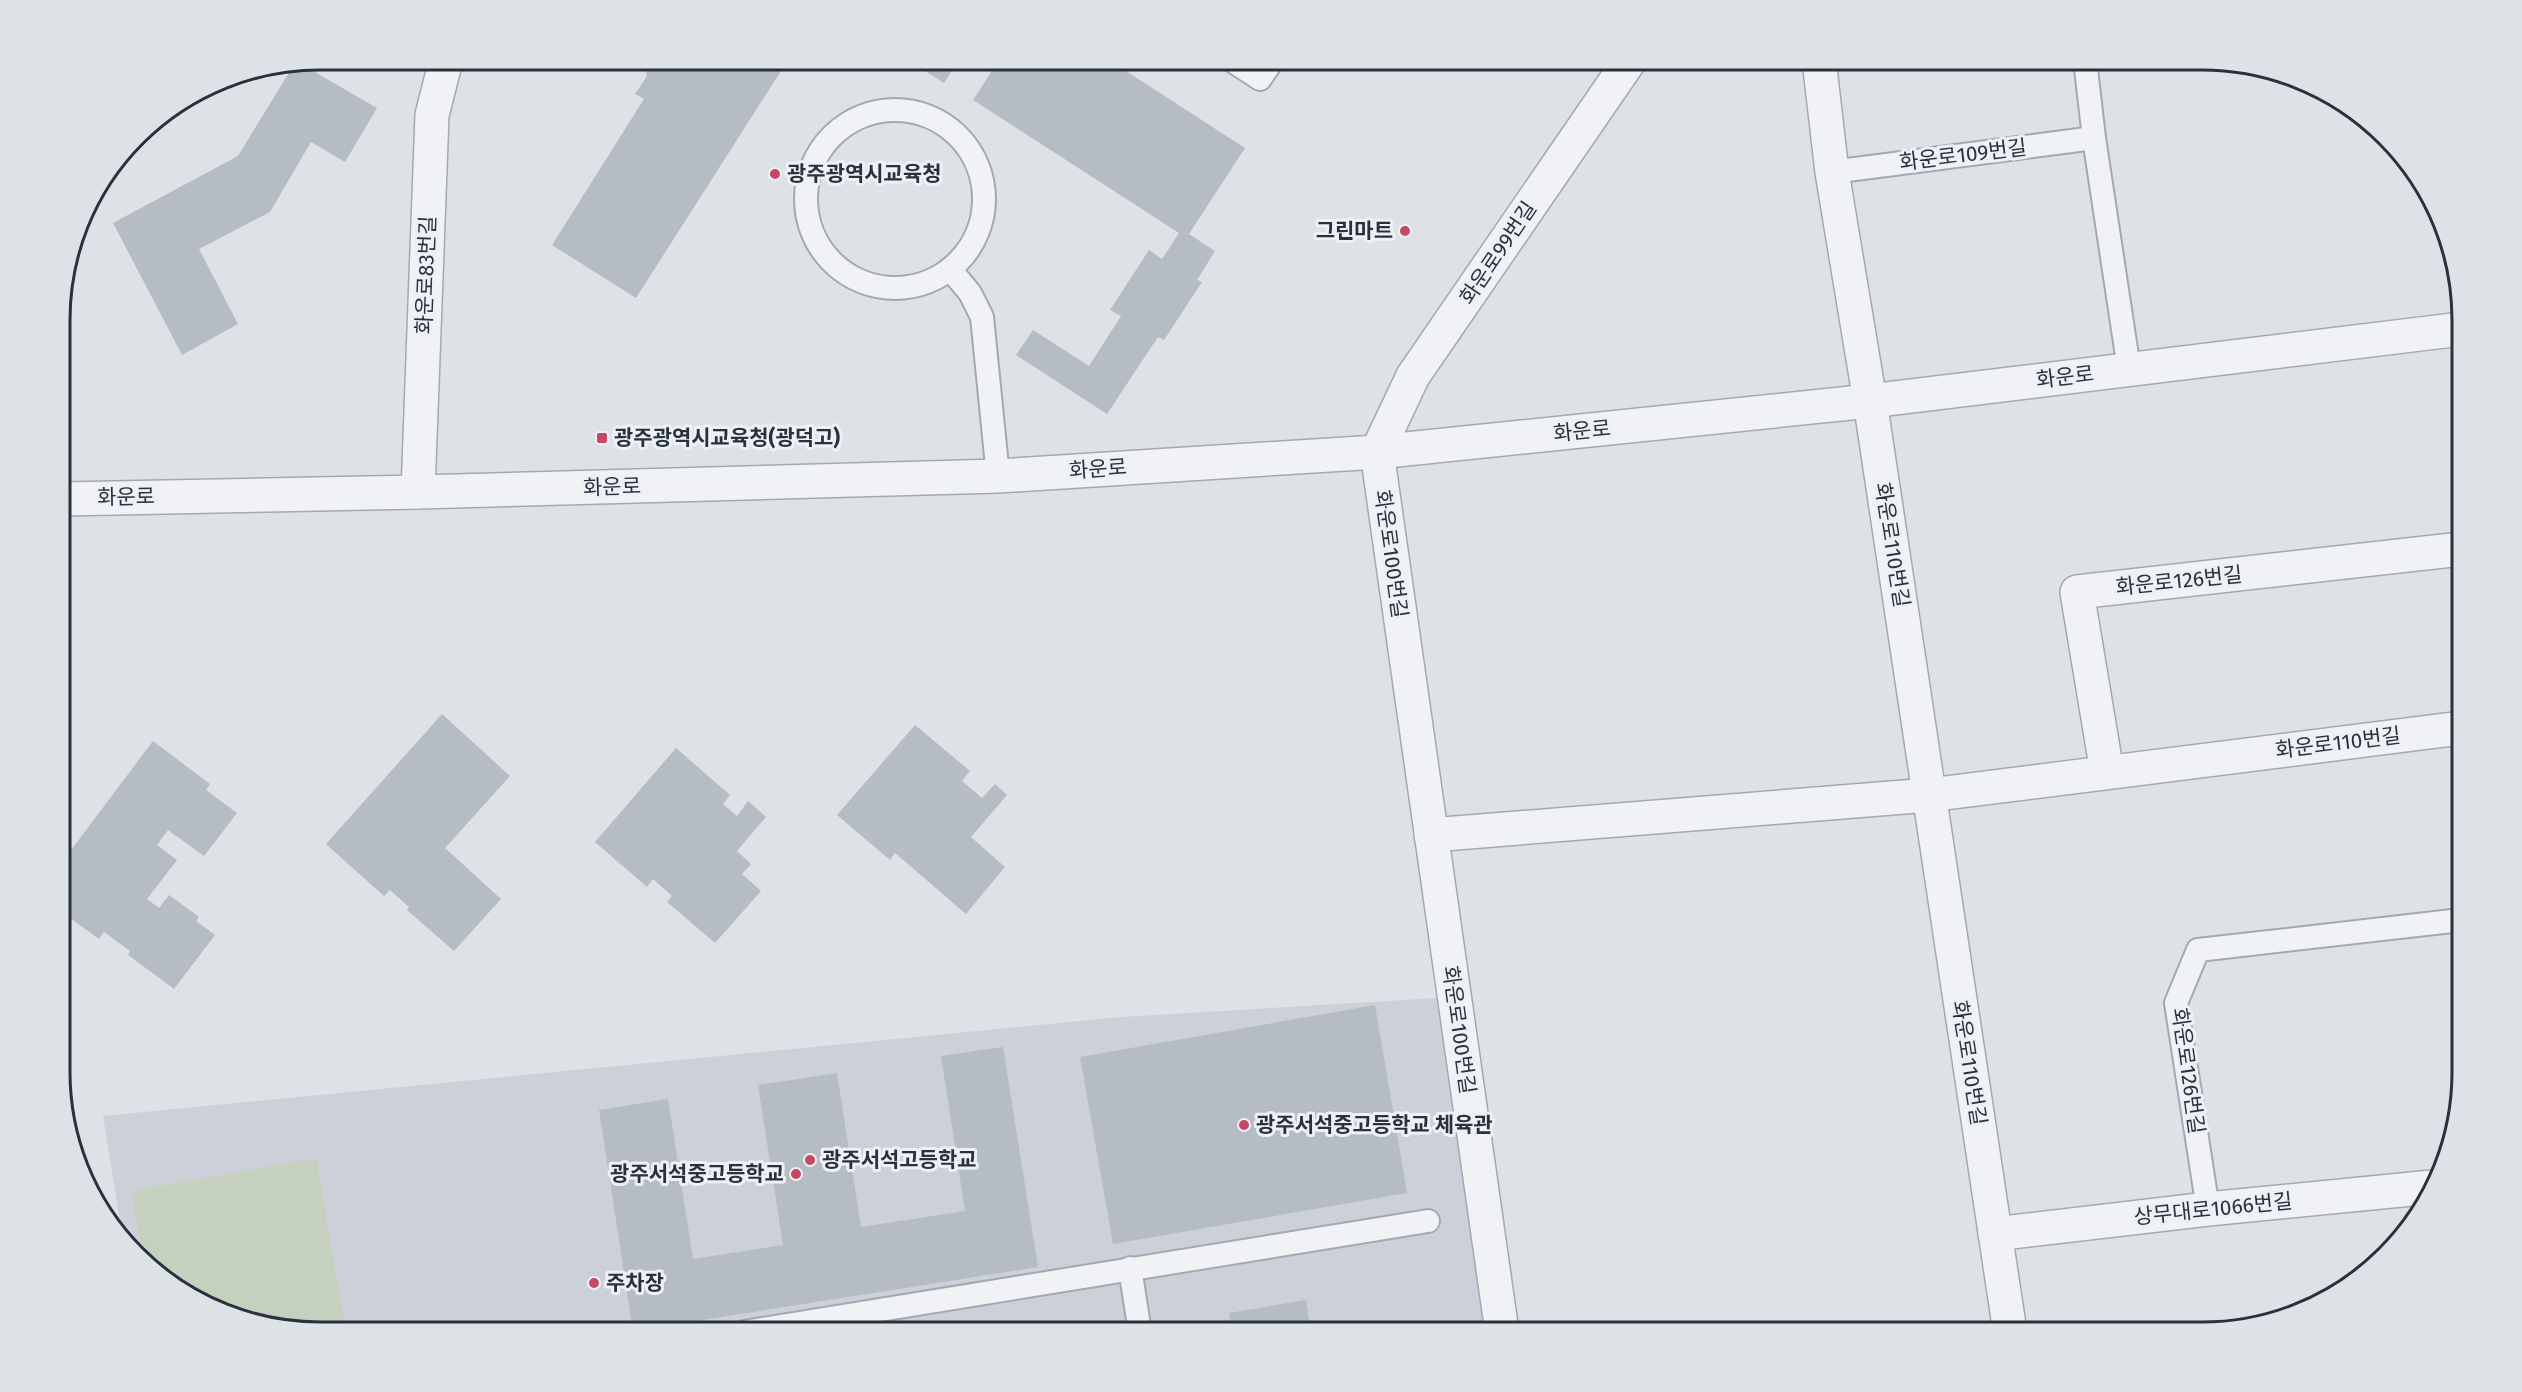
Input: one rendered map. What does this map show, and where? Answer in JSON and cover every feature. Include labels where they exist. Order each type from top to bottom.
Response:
[{"type":"street","name":"화운로83번길","points":[[418,492],[432,115],[443,70]]},
{"type":"street","name":"화운로99번길","points":[[1377,452],[1413,376],[1623,70]]},
{"type":"street","points":[[1820,70],[1832,172],[1870,401]]},
{"type":"street","name":"화운로","points":[[70,499],[998,476],[1377,452],[1870,401],[2452,330]]},
{"type":"street","name":"화운로110번길","points":[[1870,401],[2008,1322]]},
{"type":"street","name":"화운로100번길","points":[[1377,452],[1501,1322]]},
{"type":"street","name":"화운로126번길","points":[[2107,772],[2077,592],[2452,550]]},
{"type":"street","name":"화운로110번길","points":[[1929,795],[2452,729]]},
{"type":"street","points":[[1431,835],[1929,795]]},
{"type":"street","name":"상무대로1066번길","points":[[1995,1234],[2423,1187]]},
{"type":"lane","points":[[1246,70],[1260,79],[1266,70]]},
{"type":"lane","points":[[2086,70],[2094,138],[2129,369]]},
{"type":"lane","points":[[903,109],[932,117],[957,134],[975,158],[984,188],[982,218],[971,246],[950,269],[928,282],[912,286],[877,287],[853,279],[846,274],[833,264],[817,243],[808,219],[806,202],[811,168],[823,145],[845,124],[873,112],[903,109]]},
{"type":"lane","name":"화운로109번길","points":[[1832,172],[2094,138]]},
{"type":"lane","points":[[950,269],[970,293],[982,317],[998,476]]},
{"type":"lane","name":"화운로126번길","points":[[2208,1209],[2176,1003],[2198,950],[2452,921]]},
{"type":"lane","points":[[804,1322],[1428,1221]]},
{"type":"lane","points":[[1130,1268],[1138,1322]]},
{"type":"shaded area","name":"광주서석중고등학교","points":[[1454,997],[1501,1322],[321,1322],[272,1317],[240,1308],[196,1288],[168,1270],[122,1224],[103,1116],[1121,1017]]},
{"type":"green space","points":[[316,1158],[344,1322],[272,1317],[240,1308],[196,1288],[168,1270],[141,1244],[131,1191]]},
{"type":"building","points":[[646,70],[782,70],[636,298],[552,245],[644,99],[635,94],[647,76]]},
{"type":"building","points":[[924,70],[952,70],[944,83]]},
{"type":"building","points":[[992,70],[1124,70],[1245,148],[1189,234],[1215,251],[1197,280],[1202,282],[1164,340],[1158,337],[1107,414],[1016,355],[1033,330],[1089,366],[1121,316],[1110,310],[1149,250],[1162,259],[1179,233],[973,100]]},
{"type":"building","points":[[312,71],[377,108],[345,162],[311,142],[270,212],[199,249],[238,324],[182,355],[113,223],[238,156],[289,73]]},
{"type":"building","points":[[442,714],[510,776],[445,848],[501,899],[454,951],[407,910],[409,907],[390,890],[384,896],[326,844]]},
{"type":"building","points":[[915,725],[970,771],[962,781],[982,798],[995,784],[1007,795],[971,837],[1005,867],[966,914],[895,853],[890,860],[837,815]]},
{"type":"building","points":[[153,741],[210,784],[206,790],[237,813],[204,856],[168,830],[157,845],[177,860],[147,899],[159,908],[169,895],[199,917],[196,921],[215,935],[174,989],[128,955],[130,951],[104,932],[99,939],[70,918],[70,851]]},
{"type":"building","points":[[676,748],[730,795],[723,804],[737,816],[748,801],[766,817],[737,851],[751,864],[742,874],[761,891],[715,943],[667,902],[672,896],[653,879],[647,887],[595,842]]},
{"type":"building","name":"광주서석중고등학교 체육관","points":[[1375,1005],[1407,1193],[1113,1244],[1080,1057]]},
{"type":"building","name":"광주서석고등학교","points":[[1003,1047],[1038,1267],[690,1322],[632,1322],[599,1110],[668,1099],[693,1259],[783,1245],[758,1085],[837,1073],[861,1227],[965,1211],[941,1056]]},
{"type":"building","points":[[1306,1300],[1309,1322],[1230,1322],[1229,1313]]},
{"type":"place","name":"광주광역시교육청","points":[[775,174]]},
{"type":"place","name":"그린마트","points":[[1405,231]]},
{"type":"place","name":"광주광역시교육청(광덕고)","points":[[602,438]]},
{"type":"place","name":"광주서석중고등학교 체육관","points":[[1244,1125]]},
{"type":"place","name":"광주서석고등학교","points":[[810,1160]]},
{"type":"place","name":"광주서석중고등학교","points":[[796,1174]]},
{"type":"place","name":"주차장","points":[[594,1283]]}]
